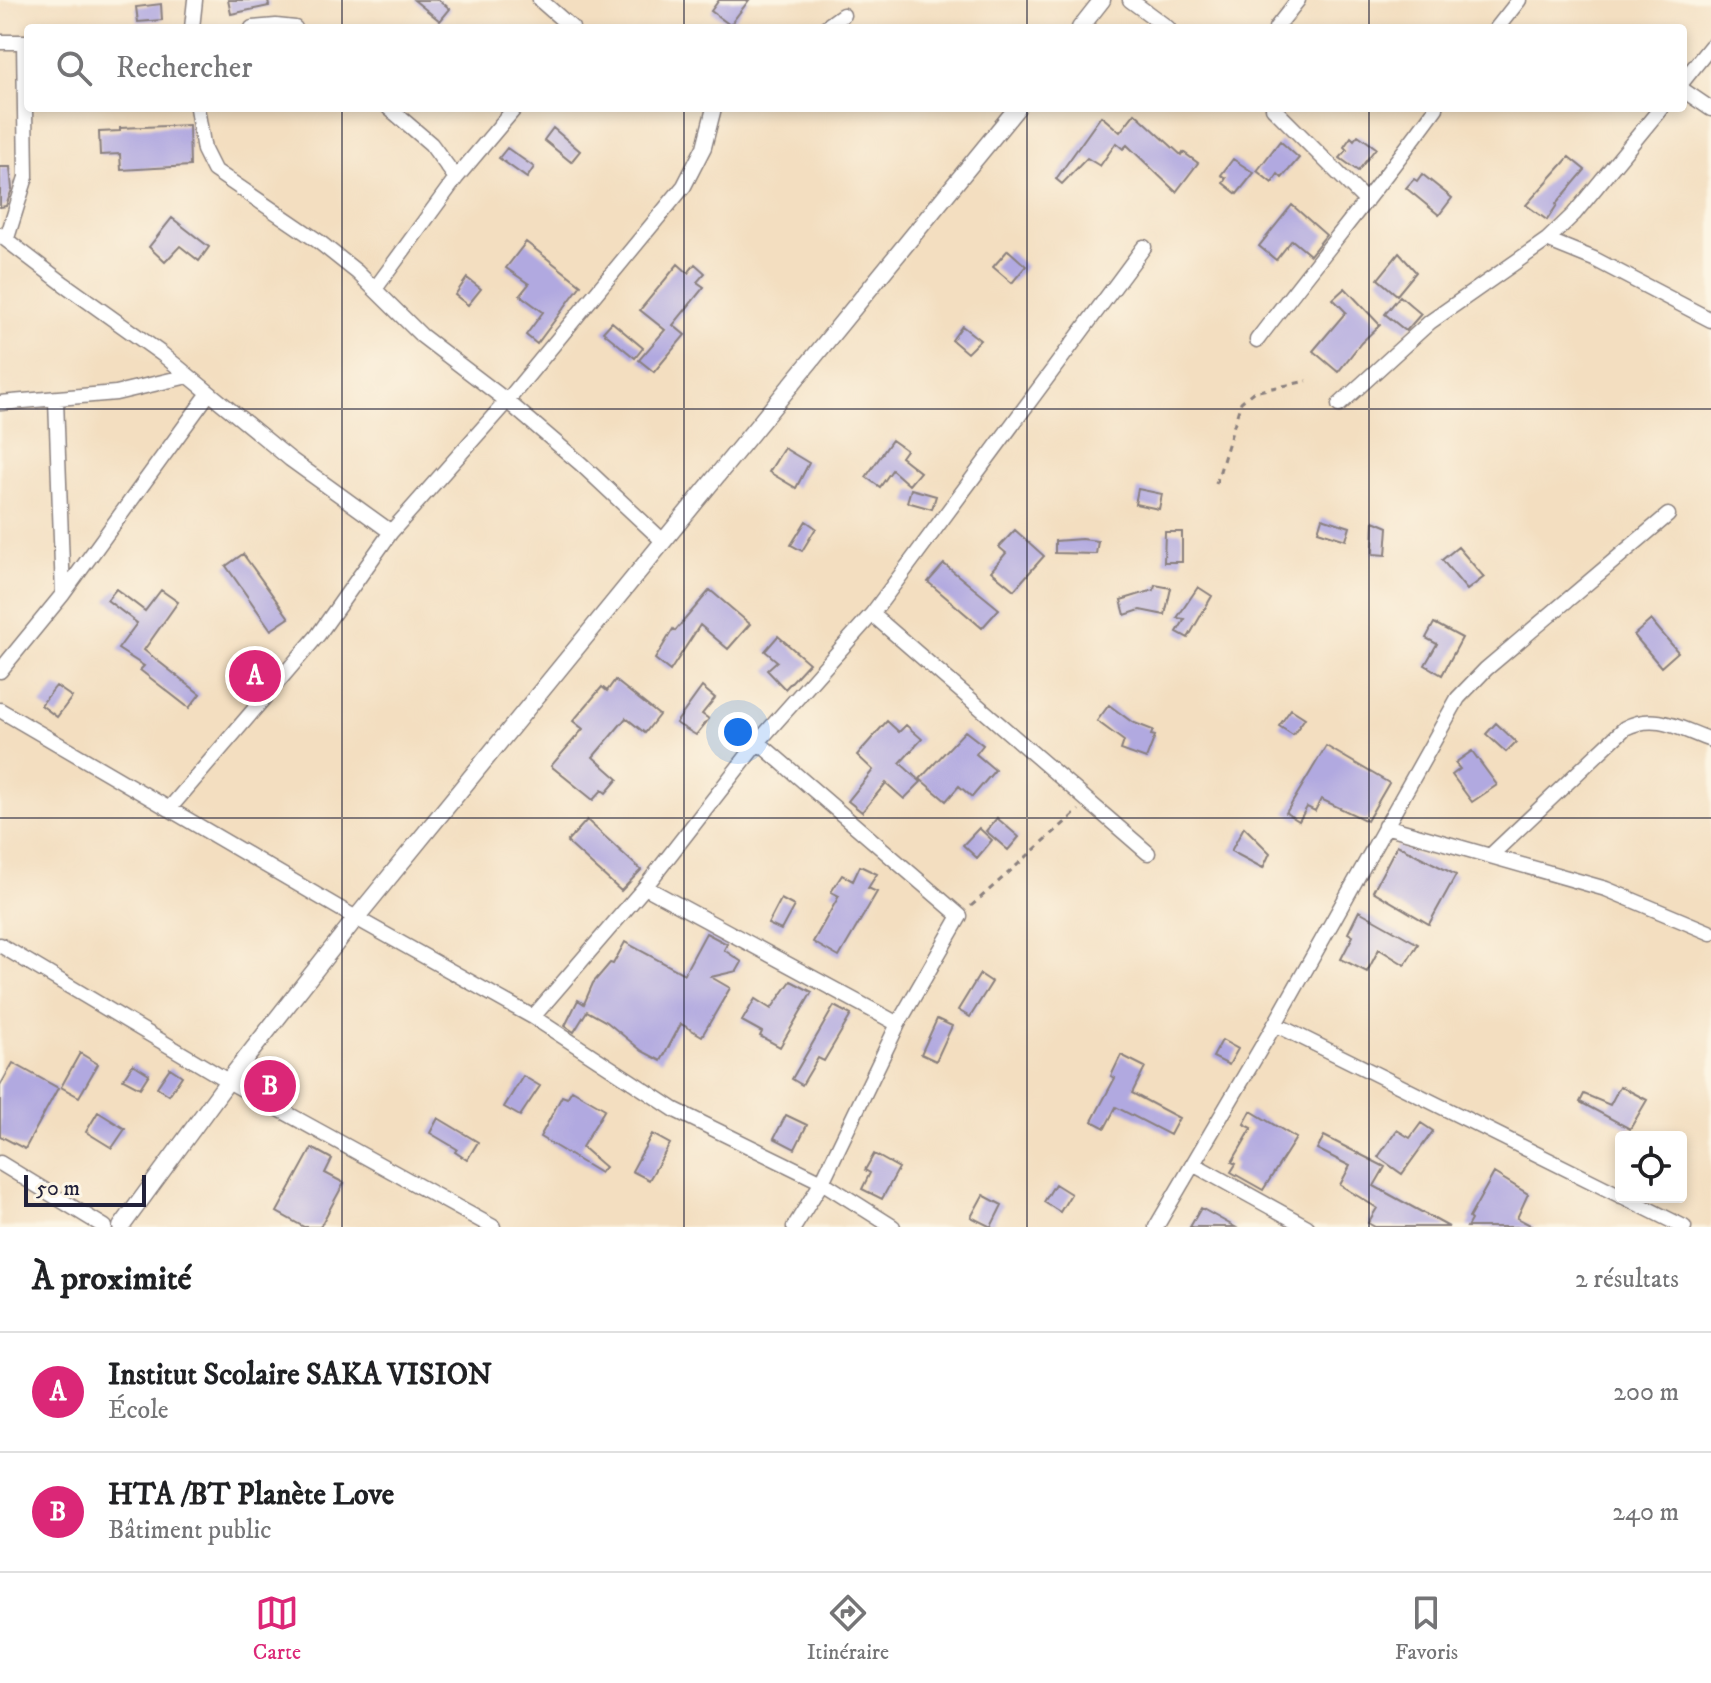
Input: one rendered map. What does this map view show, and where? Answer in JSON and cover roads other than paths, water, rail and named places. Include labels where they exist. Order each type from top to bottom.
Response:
[{"type":"street","points":[[192,24],[195,0]]},
{"type":"street","points":[[540,0],[567,24]]},
{"type":"street","points":[[1083,24],[1102,0]]},
{"type":"street","points":[[1130,0],[1163,24]]},
{"type":"street","points":[[1279,24],[1298,0]]},
{"type":"street","points":[[1500,24],[1519,0]]},
{"type":"street","points":[[831,24],[843,15]]},
{"type":"street","points":[[0,42],[24,42]]},
{"type":"street","points":[[1687,76],[1711,46]]},
{"type":"street","points":[[1687,93],[1711,109]]},
{"type":"street","points":[[26,112],[26,177],[4,236],[64,284],[162,354],[290,459],[391,532]]},
{"type":"street","points":[[198,112],[204,150],[214,170],[318,241],[375,289],[422,336],[507,401],[581,464],[663,541]]},
{"type":"street","points":[[394,112],[431,144],[456,178]]},
{"type":"street","points":[[375,289],[456,178],[512,112]]},
{"type":"street","points":[[169,809],[318,635],[391,532],[507,401],[684,186],[704,147],[713,112]]},
{"type":"street","points":[[121,1227],[228,1081],[356,918],[1014,112]]},
{"type":"street","points":[[1277,112],[1366,201]]},
{"type":"street","points":[[1257,340],[1433,112]]},
{"type":"street","points":[[1339,405],[1430,322],[1547,240],[1574,214],[1658,112]]},
{"type":"street","points":[[1547,240],[1594,259],[1711,320]]},
{"type":"street","points":[[533,1017],[645,887],[758,742],[872,614],[1144,247]]},
{"type":"street","points":[[0,403],[130,391],[188,376]]},
{"type":"street","points":[[0,671],[63,594],[209,393]]},
{"type":"street","points":[[56,400],[63,594]]},
{"type":"street","points":[[1156,1227],[1275,1024],[1458,698],[1471,683],[1668,515]]},
{"type":"street","points":[[872,614],[1148,853]]},
{"type":"street","points":[[0,710],[356,918],[533,1017],[675,1110],[822,1182],[893,1227]]},
{"type":"street","points":[[1490,856],[1625,728],[1638,721],[1657,720],[1711,740]]},
{"type":"street","points":[[758,742],[960,916],[898,1024],[822,1182],[794,1227]]},
{"type":"street","points":[[1385,826],[1606,889],[1711,933]]},
{"type":"street","points":[[645,887],[898,1024]]},
{"type":"street","points":[[0,945],[228,1081],[493,1227]]},
{"type":"street","points":[[1275,1024],[1615,1193]]},
{"type":"street","points":[[0,1163],[105,1227]]},
{"type":"street","points":[[1193,1164],[1307,1227]]},
{"type":"street","points":[[1636,1203],[1684,1227]]},
{"type":"place","name":"Institut Scolaire SAKA VISION","points":[[255,676]]},
{"type":"place","name":"HTA /BT Planète Love","points":[[270,1086]]}]
